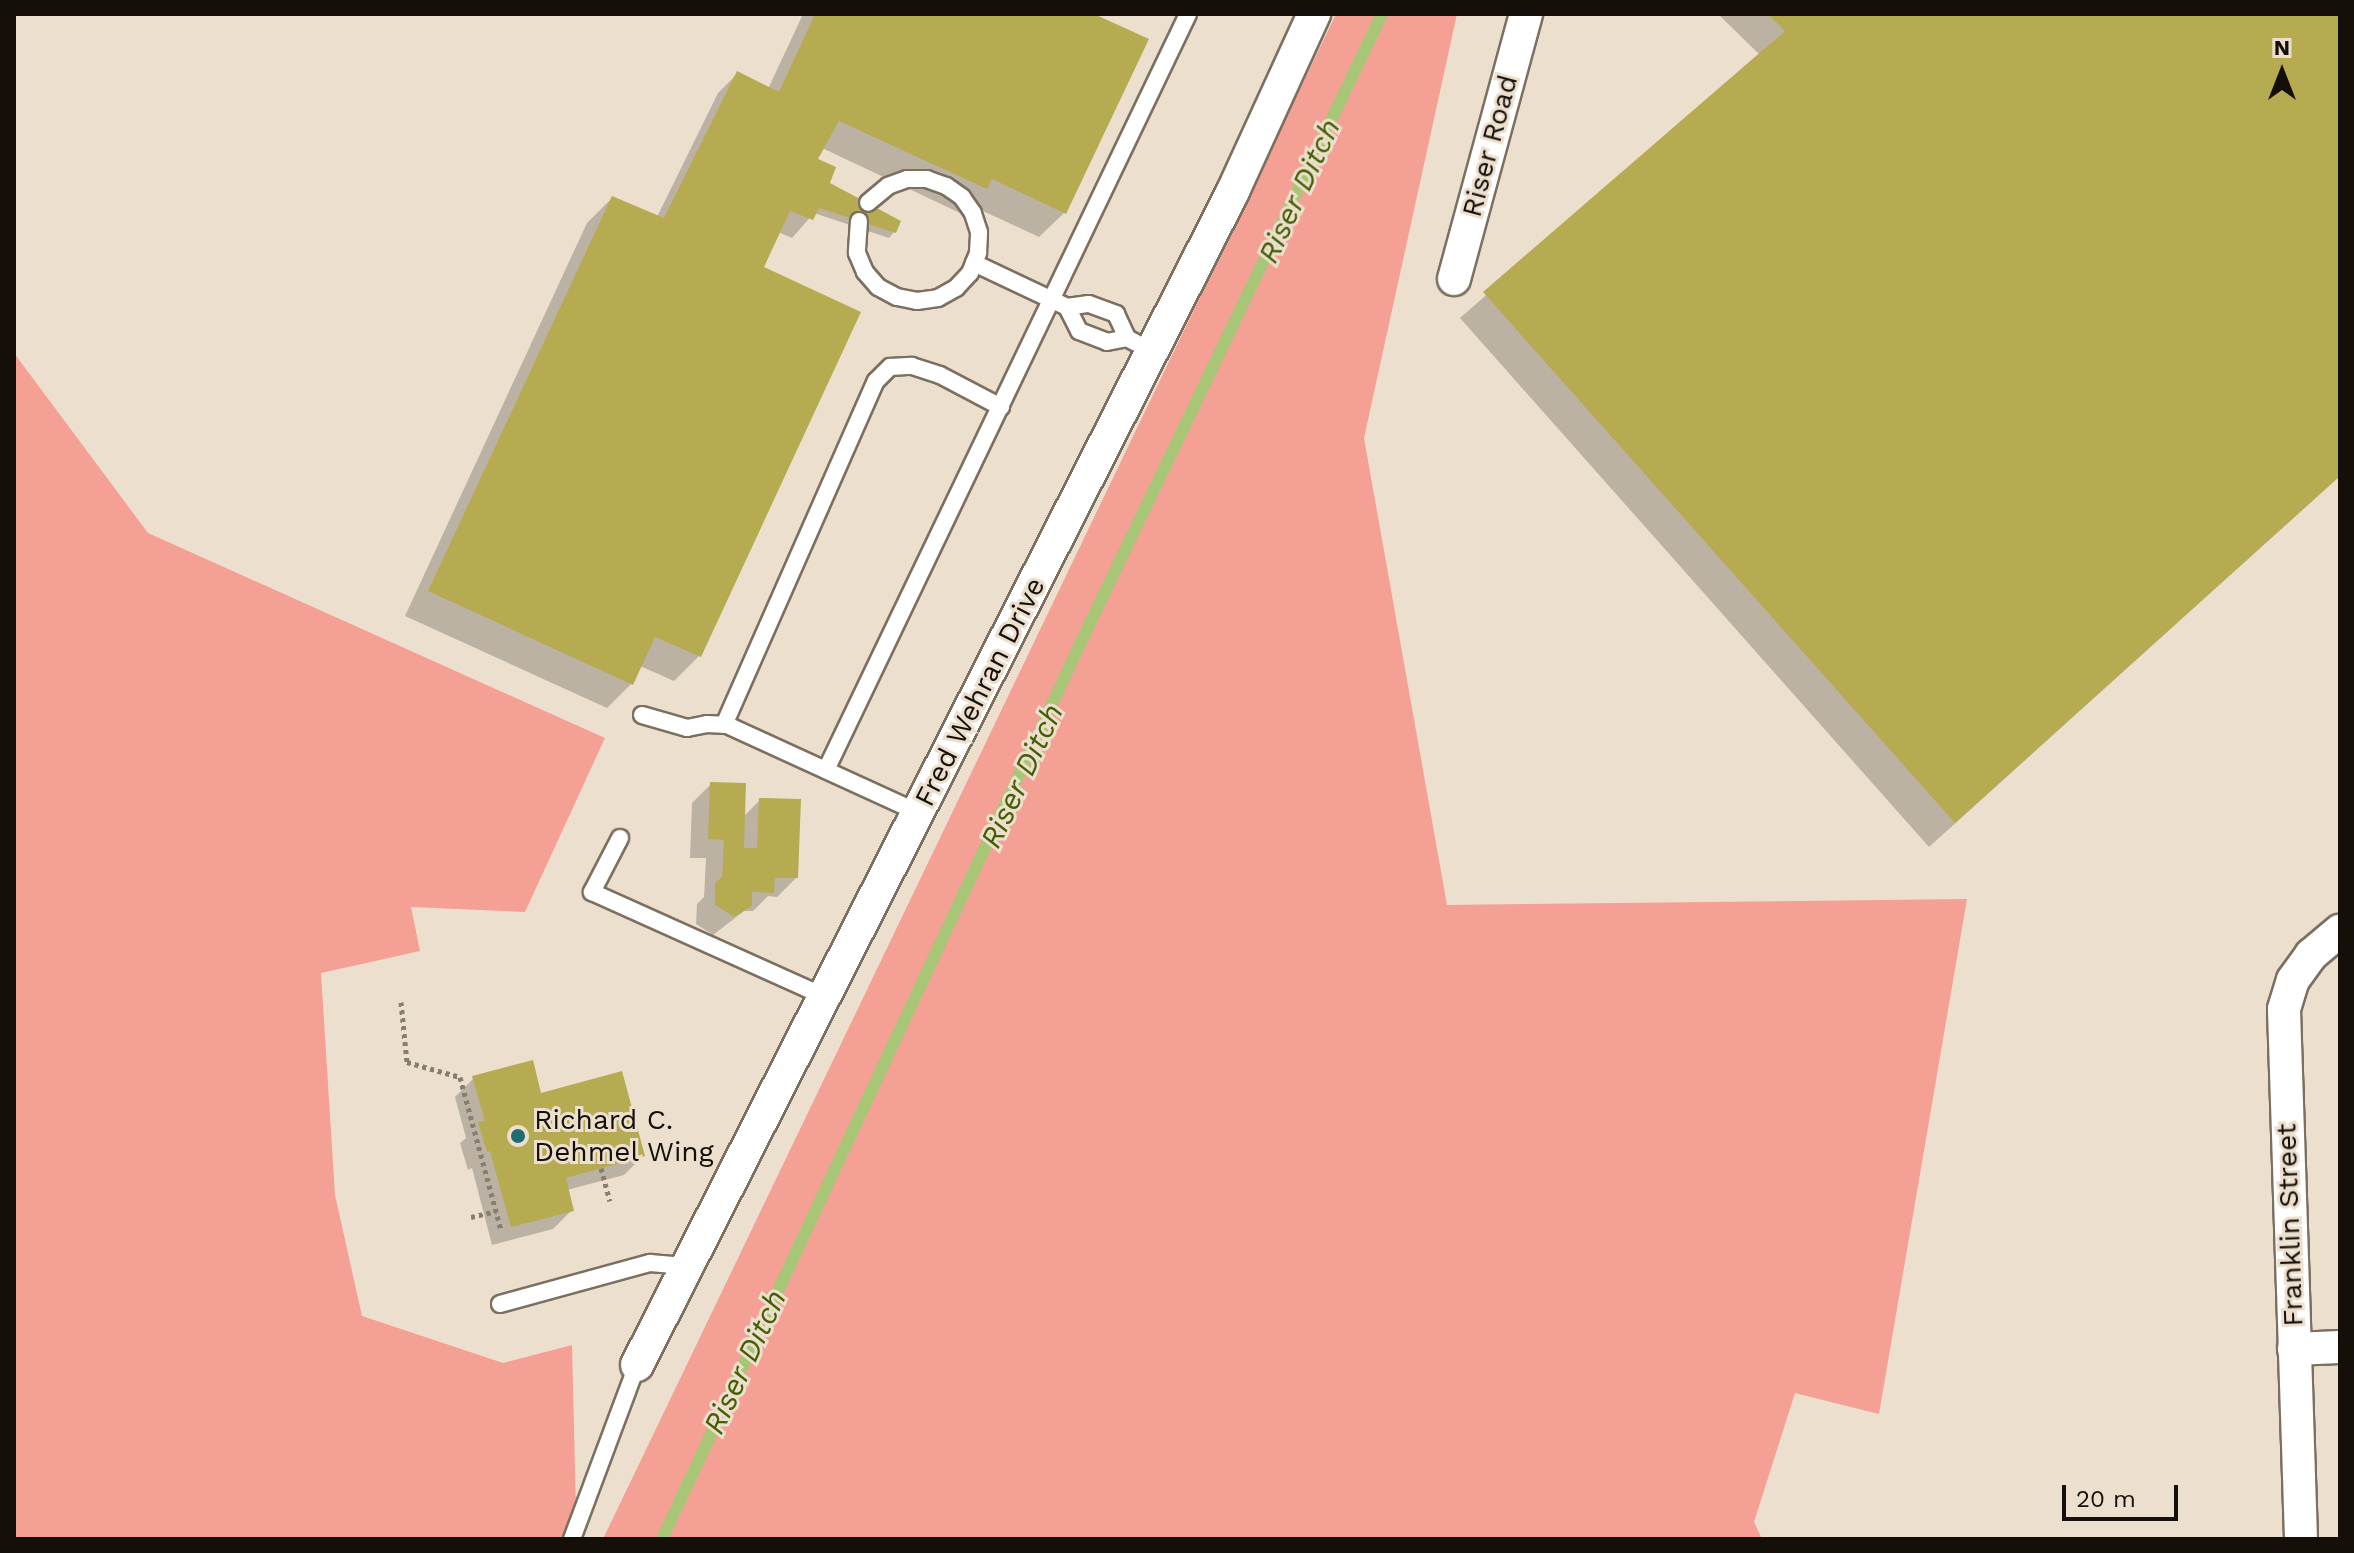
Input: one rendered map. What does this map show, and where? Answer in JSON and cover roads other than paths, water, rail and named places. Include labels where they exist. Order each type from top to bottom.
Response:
[{"type":"street","name":"Fred Wehran Drive","points":[[637,1365],[919,813],[1140,345],[1233,191],[1314,14]]},
{"type":"street","name":"Riser Road","points":[[1454,279],[1526,14]]},
{"type":"street","name":"Franklin Street","points":[[2301,1539],[2284,1009],[2293,980],[2311,955],[2340,931]]},
{"type":"street","points":[[2294,1349],[2340,1347]]},
{"type":"lane","points":[[826,770],[1001,407],[1060,304],[1188,14]]},
{"type":"lane","points":[[859,221],[857,253],[865,272],[878,287],[897,297],[917,301],[938,298],[956,288],[974,263],[979,232],[973,213],[962,197],[946,186],[927,179],[907,179],[888,186],[868,203]]},
{"type":"lane","points":[[974,263],[1060,304],[1089,304],[1116,314],[1140,345]]},
{"type":"lane","points":[[1060,304],[1079,331],[1107,342],[1140,345]]},
{"type":"lane","points":[[724,725],[876,381],[890,367],[912,366],[940,375],[1001,407]]},
{"type":"lane","points":[[642,715],[687,728],[724,725],[919,813]]},
{"type":"lane","points":[[620,838],[592,892],[826,997]]},
{"type":"lane","points":[[500,1304],[650,1263],[685,1266]]},
{"type":"lane","points":[[572,1539],[637,1365]]},
{"type":"waterway","name":"Riser Ditch","points":[[662,1539],[1090,623],[1382,14]]},
{"type":"place","name":"Richard C. Dehmel Wing","points":[[518,1136]]}]
